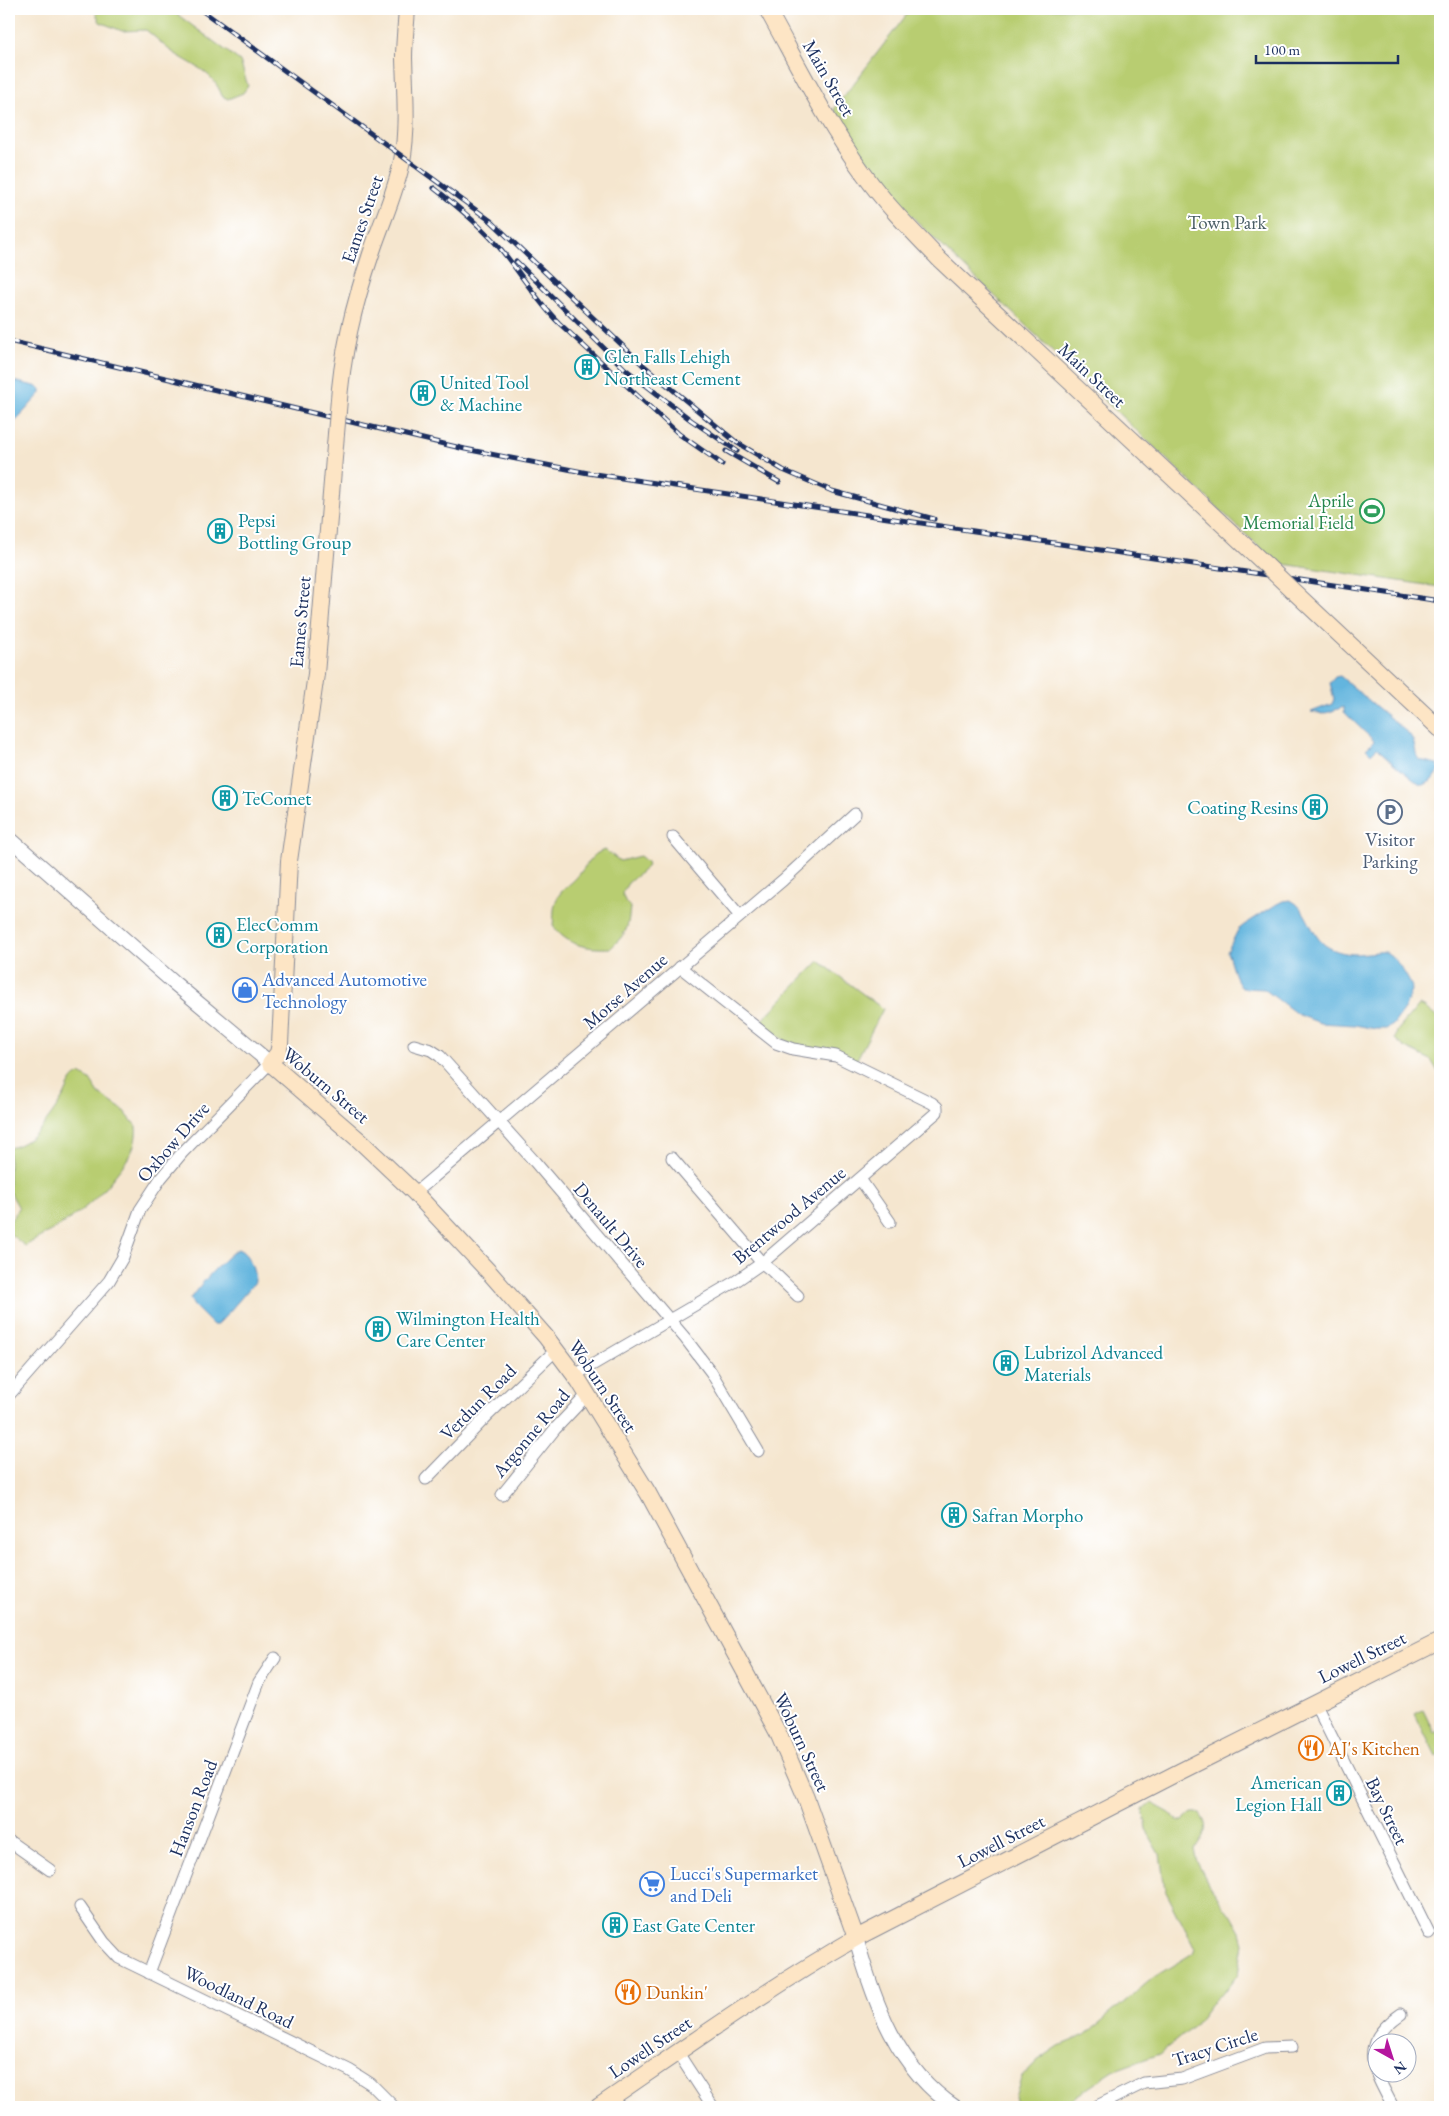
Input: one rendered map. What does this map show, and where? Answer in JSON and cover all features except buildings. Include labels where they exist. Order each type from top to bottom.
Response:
[{"type":"main road","name":"Eames Street","points":[[270,1063],[278,1053],[280,1044],[289,861],[316,674],[341,370],[351,320],[364,273],[397,181],[402,160],[405,128],[404,49],[407,9]]},
{"type":"main road","name":"Main Street","points":[[767,9],[852,156],[894,212],[940,260],[1440,728]]},
{"type":"main road","name":"Woburn Street","points":[[270,1063],[359,1140],[415,1193],[489,1272],[556,1350],[588,1394],[648,1492],[778,1733],[806,1798],[856,1938]]},
{"type":"main road","name":"Lowell Street","points":[[598,2107],[796,1974],[856,1938],[1440,1641]]},
{"type":"street","name":"Morse Avenue","points":[[415,1193],[820,848],[855,814]]},
{"type":"street","points":[[673,837],[740,916]]},
{"type":"street","name":"Woburn Street","points":[[9,838],[173,982],[270,1063]]},
{"type":"street","name":"Brentwood Avenue","points":[[575,1375],[762,1264],[937,1113],[937,1107],[932,1103],[836,1056],[793,1049],[781,1045],[680,968]]},
{"type":"street","name":"Denault Drive","points":[[414,1045],[439,1054],[669,1320],[703,1361],[758,1451]]},
{"type":"street","name":"Oxbow Drive","points":[[9,1395],[109,1281],[122,1257],[140,1210],[161,1178],[202,1132],[270,1063]]},
{"type":"street","points":[[672,1158],[762,1264],[772,1270],[798,1296]]},
{"type":"street","points":[[860,1179],[890,1222]]},
{"type":"street","name":"Verdun Road","points":[[426,1479],[489,1414],[556,1350]]},
{"type":"street","name":"Argonne Road","points":[[502,1495],[555,1428],[588,1394]]},
{"type":"street","name":"Hanson Road","points":[[149,1973],[259,1682],[275,1658]]},
{"type":"street","name":"Bay Street","points":[[1315,1703],[1429,1934]]},
{"type":"street","points":[[9,1841],[50,1870]]},
{"type":"street","name":"Woodland Road","points":[[80,1907],[114,1954],[149,1973],[350,2070],[371,2084],[394,2107]]},
{"type":"street","name":"Woburn Street","points":[[856,1938],[878,2003],[894,2039],[926,2084],[955,2107]]},
{"type":"street","points":[[1393,2107],[1374,2071],[1372,2061],[1374,2047],[1379,2034],[1401,2014]]},
{"type":"street","name":"Tracy Circle","points":[[1095,2107],[1144,2084],[1182,2079],[1249,2052],[1265,2048],[1292,2047]]},
{"type":"street","points":[[678,2053],[713,2107]]},
{"type":"green space","points":[[94,9],[170,9],[240,61],[248,86],[243,93],[228,99],[222,96],[218,87],[206,73],[175,54],[146,30],[122,31],[100,22]]},
{"type":"green space","name":"Town Park","points":[[911,9],[1440,9],[1440,587],[1276,563],[921,226],[874,170],[834,109]]},
{"type":"green space","points":[[605,850],[620,861],[640,856],[647,862],[648,866],[628,883],[622,893],[630,907],[626,930],[620,938],[611,948],[586,947],[565,938],[553,926],[554,907],[562,891],[577,877],[592,857]]},
{"type":"green space","points":[[819,961],[883,1009],[856,1061],[793,1045],[758,1024]]},
{"type":"green space","points":[[1419,1005],[1440,1020],[1440,1075],[1431,1060],[1404,1047],[1395,1039],[1397,1031]]},
{"type":"green space","points":[[80,1074],[90,1080],[99,1094],[123,1110],[136,1126],[133,1148],[122,1166],[93,1200],[73,1217],[25,1246],[9,1233],[9,1223],[19,1208],[9,1190],[9,1148],[26,1141],[40,1129],[62,1099],[73,1078]]},
{"type":"green space","points":[[1423,1710],[1434,1733],[1440,1730],[1440,1754],[1436,1757],[1415,1714]]},
{"type":"green space","points":[[1153,1803],[1178,1820],[1183,1821],[1192,1813],[1199,1813],[1205,1823],[1205,1832],[1194,1850],[1197,1862],[1210,1887],[1240,1932],[1243,1944],[1238,1974],[1228,1987],[1212,2002],[1194,2026],[1159,2054],[1115,2070],[1073,2098],[1054,2107],[1029,2107],[1016,2101],[1015,2096],[1021,2078],[1037,2061],[1059,2046],[1085,2035],[1154,1977],[1193,1953],[1195,1948],[1165,1890],[1160,1854],[1148,1833],[1143,1810]]},
{"type":"water","points":[[9,380],[41,389],[41,393],[10,427],[9,427]]},
{"type":"water","points":[[1340,676],[1409,734],[1413,740],[1419,760],[1437,764],[1439,770],[1432,780],[1420,785],[1377,748],[1371,754],[1366,749],[1374,741],[1344,712],[1344,707],[1323,714],[1311,712],[1332,704],[1334,699],[1330,683],[1335,677]]},
{"type":"water","points":[[1290,900],[1301,909],[1317,936],[1328,947],[1342,953],[1352,954],[1384,952],[1388,953],[1396,961],[1412,987],[1405,1008],[1393,1025],[1386,1029],[1376,1029],[1355,1025],[1320,1023],[1297,1014],[1264,989],[1242,988],[1234,975],[1227,952],[1238,930],[1277,904]]},
{"type":"water","points":[[238,1249],[245,1254],[251,1263],[255,1282],[222,1320],[217,1325],[213,1325],[194,1306],[190,1299],[227,1257]]},
{"type":"railway","points":[[200,9],[491,221],[643,365],[736,442],[783,470],[832,491],[934,519]]},
{"type":"railway","points":[[434,188],[492,239],[559,323],[679,434],[722,464]]},
{"type":"railway","points":[[516,261],[625,369],[691,420],[737,451]]},
{"type":"railway","points":[[9,341],[465,449],[588,473],[1440,601]]},
{"type":"railway","points":[[726,451],[779,482]]},
{"type":"place","name":"Glen Falls Lehigh Northeast Cement","points":[[587,367]]},
{"type":"place","name":"United Tool & Machine","points":[[423,393]]},
{"type":"place","name":"Aprile Memorial Field","points":[[1372,511]]},
{"type":"place","name":"Pepsi Bottling Group","points":[[220,531]]},
{"type":"place","name":"TeComet","points":[[225,798]]},
{"type":"place","name":"Coating Resins","points":[[1315,807]]},
{"type":"place","name":"Visitor Parking","points":[[1390,812]]},
{"type":"place","name":"ElecComm Corporation","points":[[219,935]]},
{"type":"place","name":"Advanced Automotive Technology","points":[[245,990]]},
{"type":"place","name":"Wilmington Health Care Center","points":[[378,1329]]},
{"type":"place","name":"Lubrizol Advanced Materials","points":[[1006,1363]]},
{"type":"place","name":"Safran Morpho","points":[[954,1515]]},
{"type":"place","name":"AJ's Kitchen","points":[[1311,1748]]},
{"type":"place","name":"American Legion Hall","points":[[1339,1793]]},
{"type":"place","name":"Lucci's Supermarket and Deli","points":[[652,1884]]},
{"type":"place","name":"East Gate Center","points":[[615,1925]]},
{"type":"place","name":"Dunkin'","points":[[628,1992]]}]
